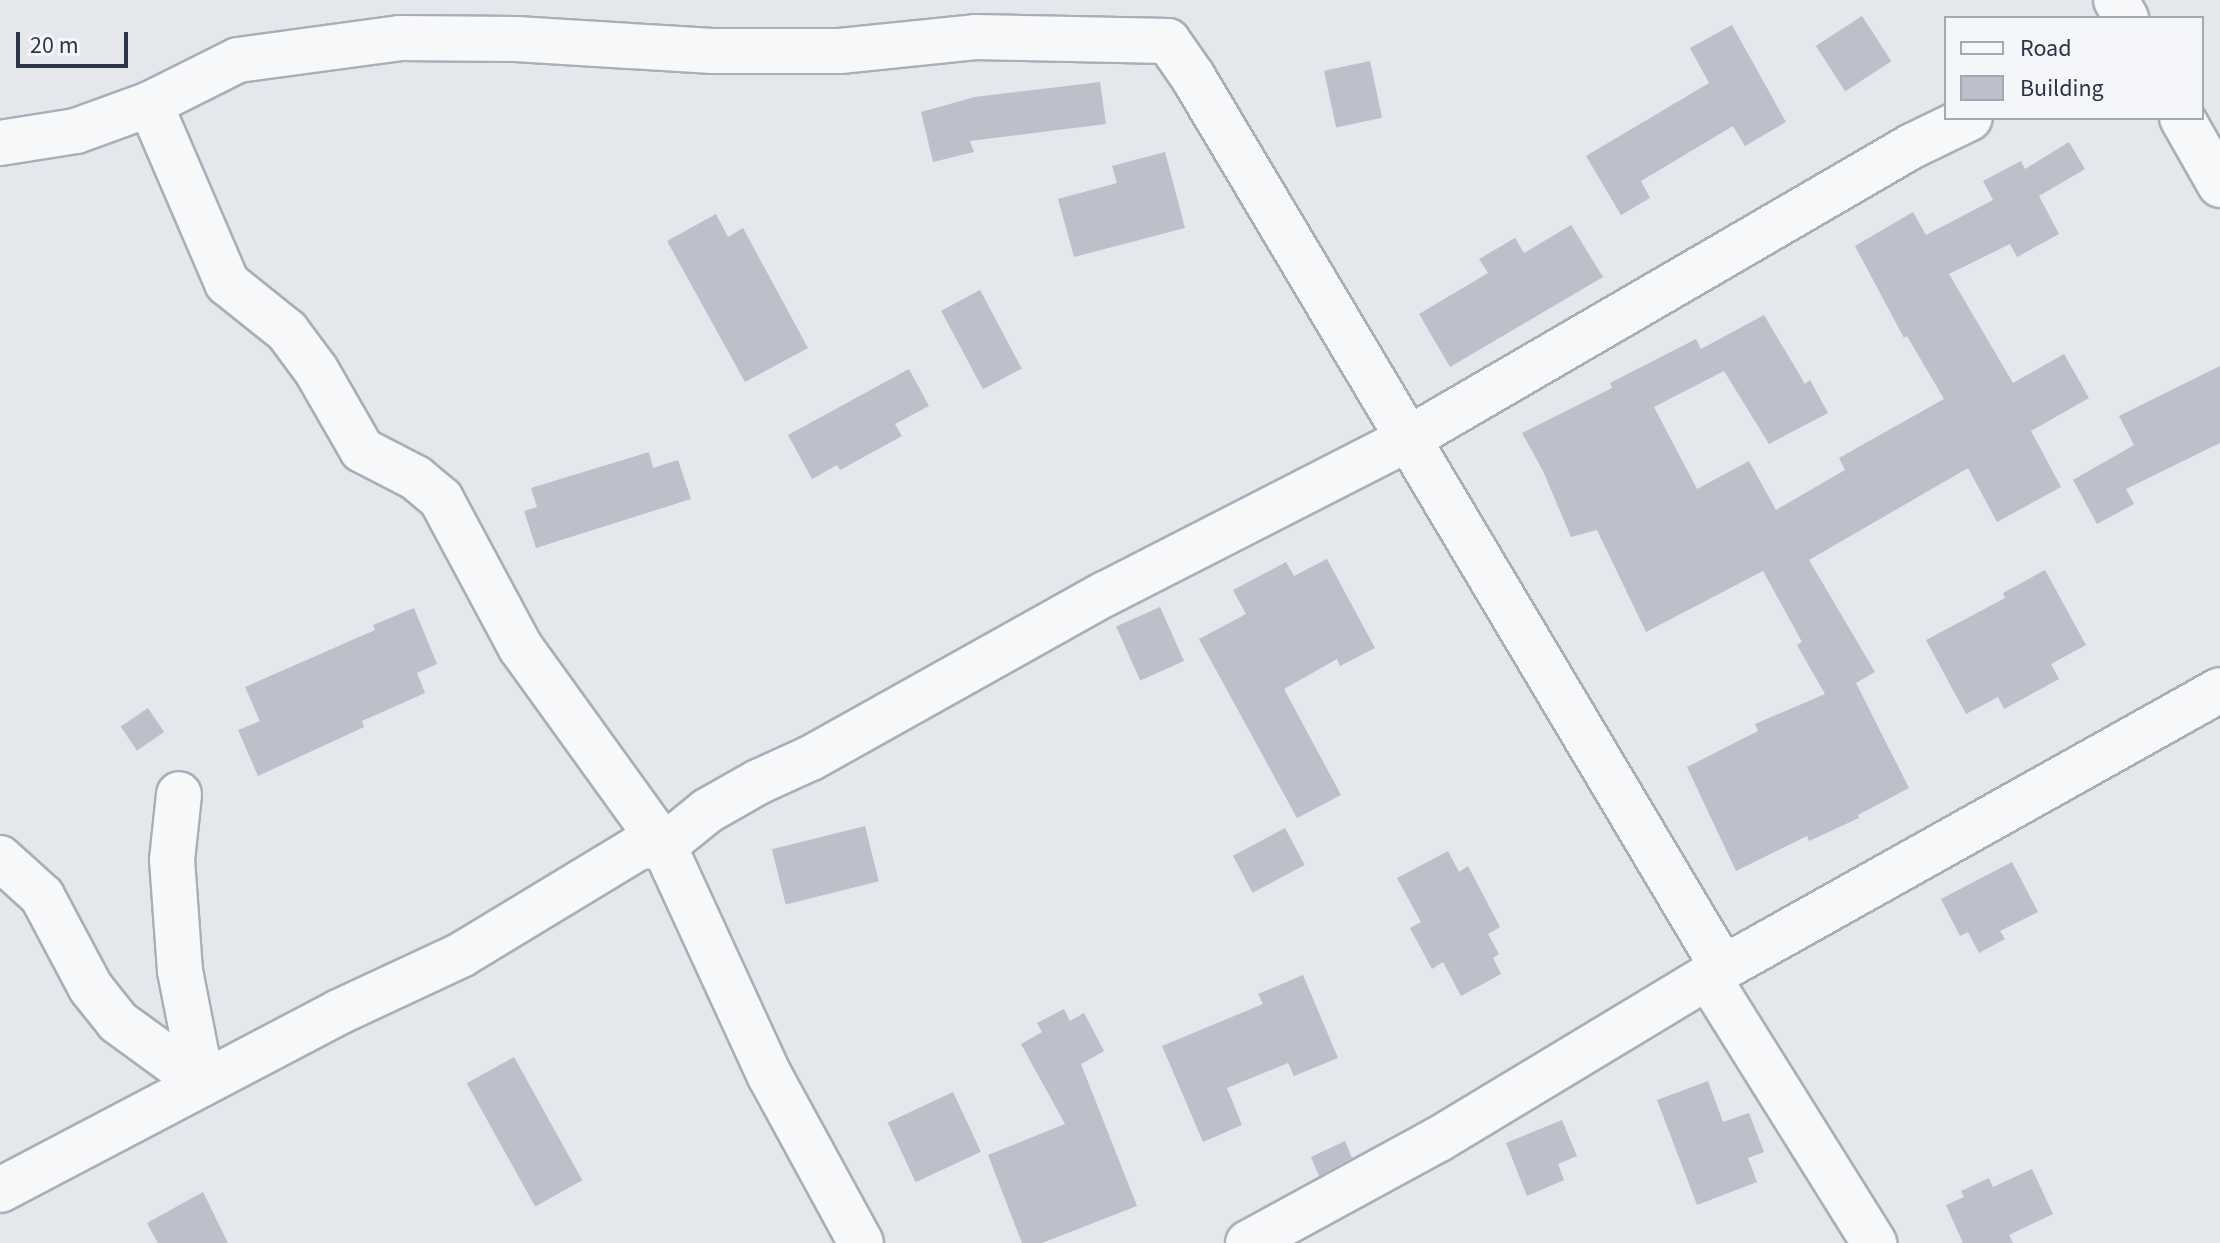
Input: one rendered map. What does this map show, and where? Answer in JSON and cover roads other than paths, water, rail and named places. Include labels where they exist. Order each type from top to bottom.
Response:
[{"type":"street","points":[[0,143],[76,131],[150,104],[238,60],[400,38],[516,39],[713,51],[840,51],[975,37],[1168,41],[1193,77],[1408,439],[1874,1243]]},
{"type":"street","points":[[150,104],[227,283],[287,331],[316,370],[362,450],[416,478],[441,499],[521,648],[664,846],[770,1076],[861,1243]]},
{"type":"street","points":[[0,1190],[339,1012],[461,955],[639,847],[664,846],[707,811],[758,782],[811,758],[1105,594],[1408,439],[1912,146],[1966,120]]},
{"type":"street","points":[[2183,120],[2220,185]]},
{"type":"street","points":[[1248,1243],[1439,1139],[1715,973],[2220,690]]},
{"type":"street","points":[[179,794],[172,860],[180,971],[202,1083]]},
{"type":"street","points":[[0,858],[42,896],[91,988],[118,1022],[202,1083]]}]
